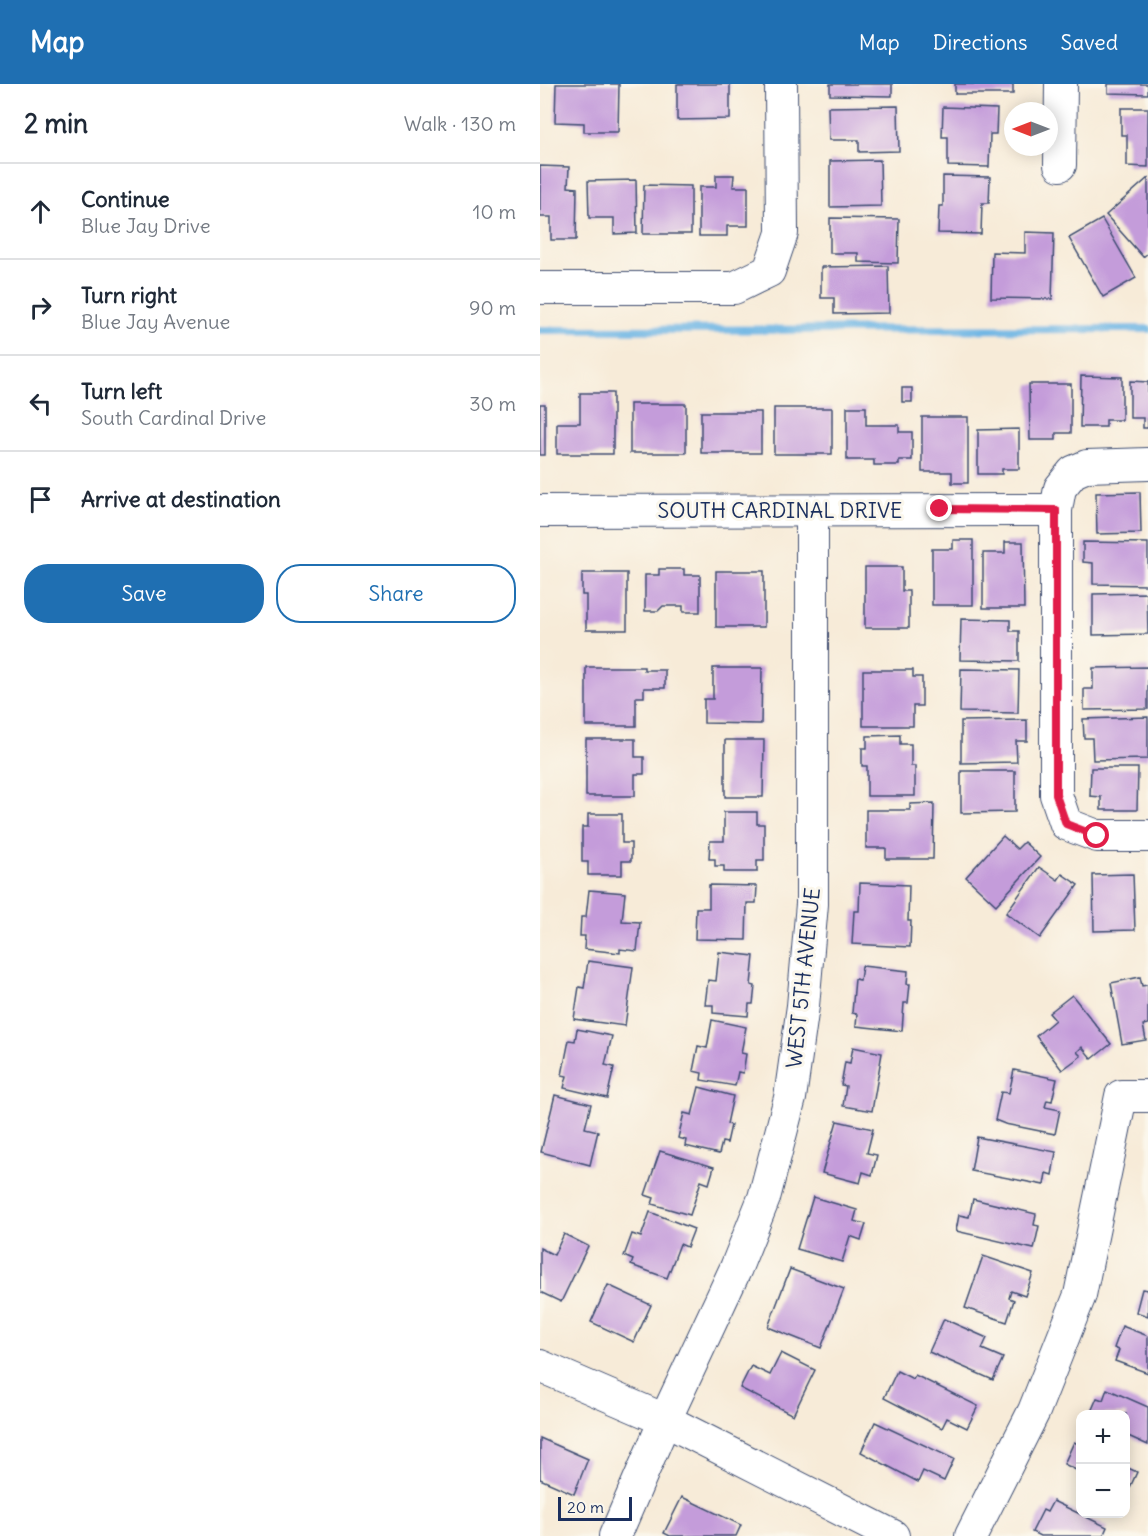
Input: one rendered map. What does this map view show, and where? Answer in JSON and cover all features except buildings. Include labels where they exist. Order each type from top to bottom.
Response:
[{"type":"street","points":[[540,288],[734,288],[769,271],[782,233],[781,84]]},
{"type":"street","points":[[1060,165],[1061,84]]},
{"type":"street","points":[[1148,464],[1087,466],[1073,472],[1060,488],[1056,510],[1056,795],[1066,824],[1097,836],[1148,836]]},
{"type":"street","name":"SOUTH CARDINAL DRIVE","points":[[540,511],[1056,510]]},
{"type":"street","name":"WEST 5TH AVENUE","points":[[615,1536],[665,1420],[736,1268],[764,1198],[790,1098],[804,1006],[812,904],[812,511]]},
{"type":"street","points":[[971,1536],[1034,1411],[1080,1295],[1134,1096]]},
{"type":"street","points":[[540,1366],[665,1420],[893,1536]]},
{"type":"waterway","points":[[540,330],[1148,329]]},
{"type":"route","points":[[940,509],[1056,510],[1056,795],[1066,824],[1097,836]]}]
